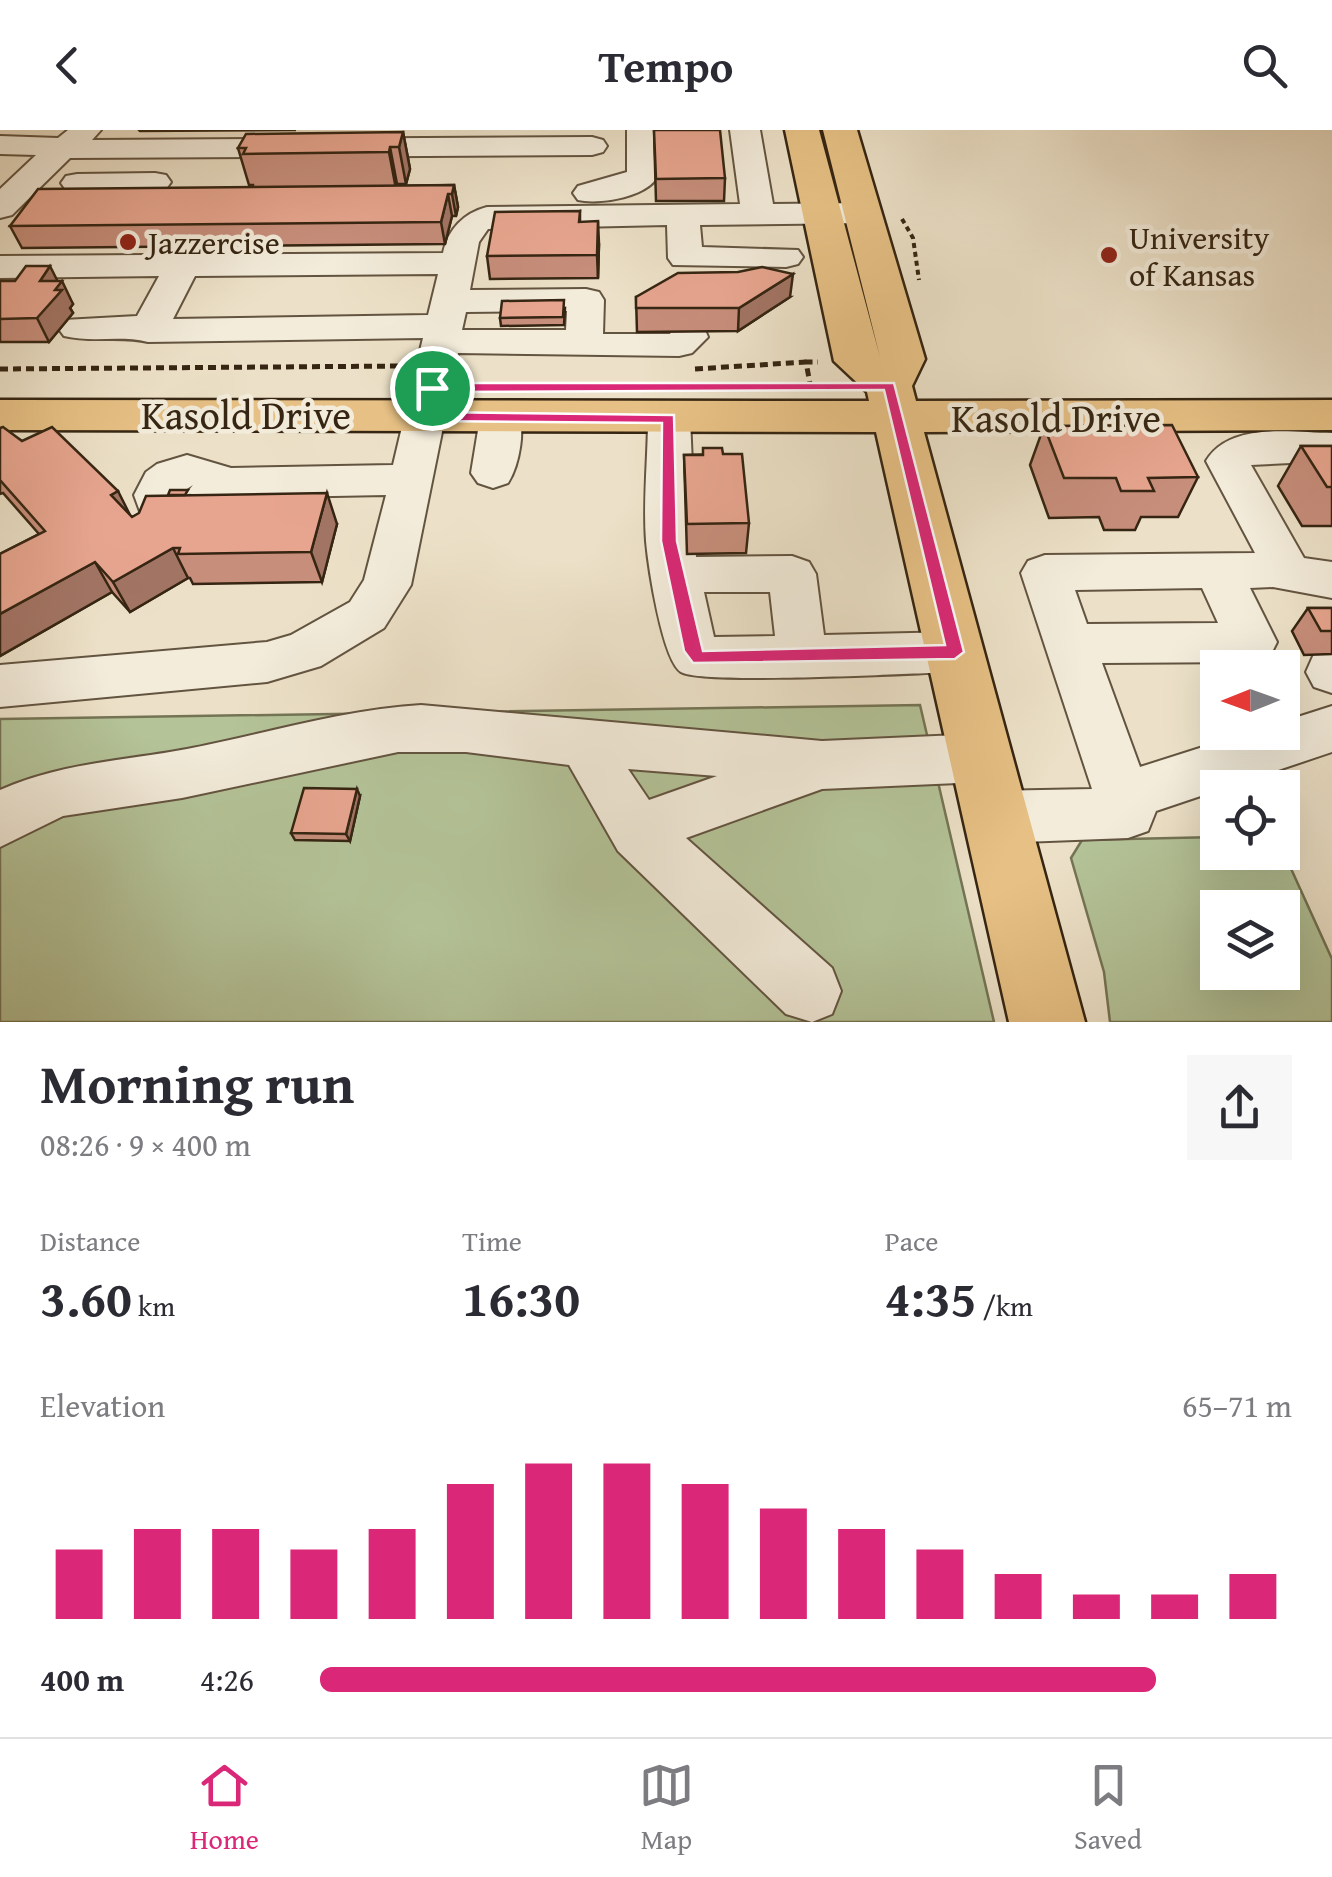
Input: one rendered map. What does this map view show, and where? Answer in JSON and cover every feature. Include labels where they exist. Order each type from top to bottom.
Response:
[{"type":"main road","points":[[802,130],[856,361],[893,402]]},
{"type":"main road","points":[[840,130],[903,359],[893,402],[1047,1022]]},
{"type":"main road","name":"Kasold Drive","points":[[0,415],[428,402],[501,418],[670,418],[893,402],[1332,384]]},
{"type":"main road","name":"Kasold Drive","points":[[0,389],[428,402],[893,402],[1332,415]]},
{"type":"street","points":[[0,145],[79,144],[587,173],[635,183],[643,174],[642,130]]},
{"type":"street","points":[[745,130],[758,214]]},
{"type":"street","points":[[79,144],[77,183],[60,205],[182,193]]},
{"type":"street","points":[[1,206],[79,144]]},
{"type":"street","points":[[0,686],[267,662],[334,638],[367,615],[387,585],[457,263],[473,210],[587,173],[682,216],[862,213]]},
{"type":"street","points":[[166,296],[148,331],[445,323],[604,345],[679,345],[689,337],[682,216]]},
{"type":"street","points":[[685,258],[786,256]]},
{"type":"street","points":[[29,282],[166,296],[457,263]]},
{"type":"street","points":[[77,328],[166,296]]},
{"type":"street","points":[[493,472],[501,418]]},
{"type":"street","points":[[670,418],[669,541],[692,651],[699,658],[955,652]]},
{"type":"street","points":[[1311,577],[1227,461],[1246,448],[1332,447]]},
{"type":"street","points":[[216,483],[412,480]]},
{"type":"street","points":[[996,816],[1128,813],[1044,573],[1218,571],[1311,577]]},
{"type":"street","points":[[1069,644],[1252,642],[1218,571]]},
{"type":"street","points":[[676,575],[792,574],[802,657]]},
{"type":"street","points":[[0,821],[56,793],[182,774],[311,742],[402,729],[472,730],[709,750],[822,765],[981,758]]},
{"type":"street","points":[[1122,798],[1332,729]]},
{"type":"street","points":[[594,743],[598,768],[638,832],[810,990]]},
{"type":"street","points":[[638,832],[822,765]]},
{"type":"green space","points":[[920,705],[994,1022],[0,1022],[0,719]]},
{"type":"green space","points":[[1200,837],[1200,870],[1292,870],[1332,959],[1332,1022],[1110,1022],[1104,972],[1071,858],[1082,840]]},
{"type":"building","points":[[654,130],[720,130],[725,178],[656,179]]},
{"type":"building","points":[[403,132],[399,147],[390,147],[389,152],[243,154],[246,148],[238,148],[246,134]]},
{"type":"building","points":[[454,185],[441,222],[10,226],[38,189]]},
{"type":"building","points":[[580,211],[579,222],[598,221],[597,255],[487,256],[495,212]]},
{"type":"building","points":[[26,266],[50,266],[40,281],[62,281],[55,290],[62,290],[37,318],[0,319],[0,281],[15,281]]},
{"type":"building","points":[[762,267],[793,274],[739,308],[636,308],[636,297],[678,273],[738,272]]},
{"type":"building","points":[[564,300],[563,317],[500,318],[502,301]]},
{"type":"building","points":[[1172,425],[1198,477],[1148,478],[1154,491],[1121,491],[1116,478],[1064,478],[1044,426]]},
{"type":"building","points":[[3,427],[22,441],[52,427],[118,491],[111,495],[132,517],[139,513],[146,496],[327,493],[311,552],[178,554],[180,548],[173,548],[113,582],[95,562],[0,614],[0,554],[45,531],[0,480]]},
{"type":"building","points":[[1301,446],[1332,446],[1332,487],[1327,487]]},
{"type":"building","points":[[703,448],[742,454],[749,523],[687,524],[684,455],[703,455]]},
{"type":"building","points":[[170,490],[188,490],[185,495],[168,495]]},
{"type":"building","points":[[1308,608],[1332,608],[1332,631],[1321,631]]},
{"type":"building","points":[[304,788],[357,789],[346,834],[291,833]]},
{"type":"place","name":"Jazzercise","points":[[128,242]]},
{"type":"place","name":"University of Kansas","points":[[1109,255]]},
{"type":"route","points":[[890,386],[955,652],[712,661],[699,658],[692,651],[669,541],[670,418],[426,416],[432,388],[890,386]]}]
